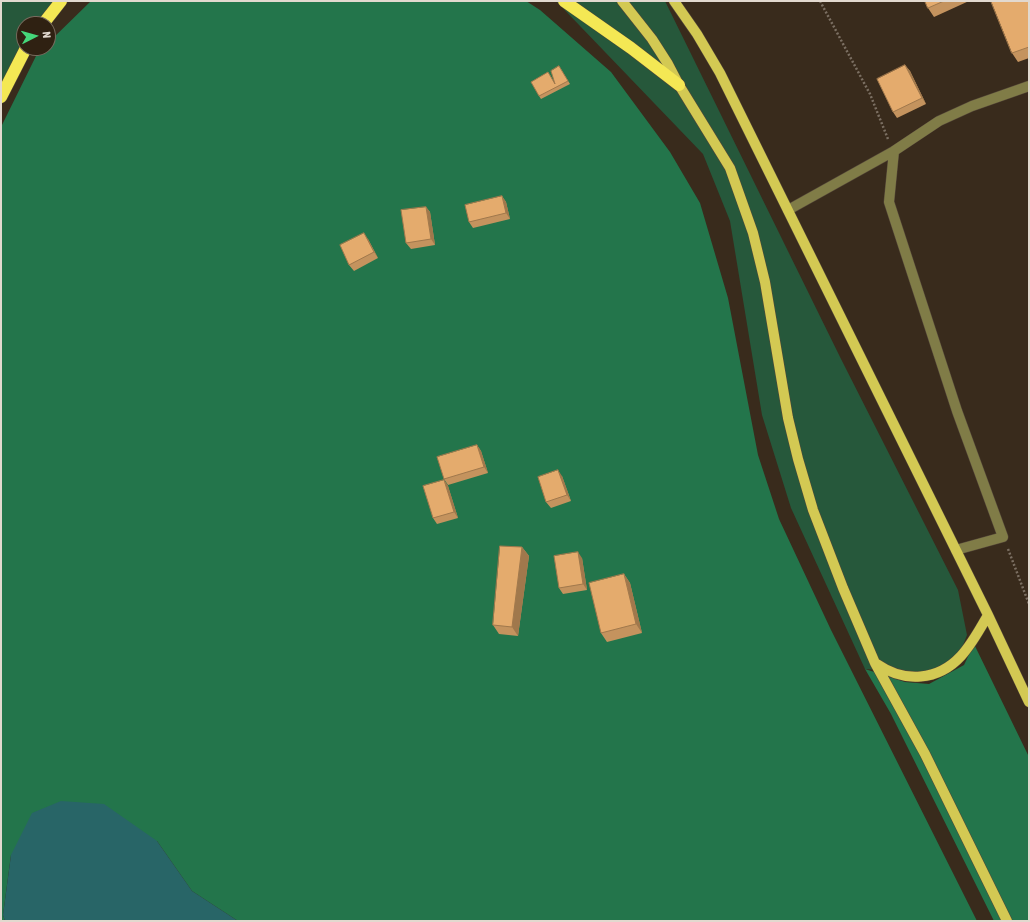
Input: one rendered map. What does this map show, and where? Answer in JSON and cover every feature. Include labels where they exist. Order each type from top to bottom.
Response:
[{"type":"highway","points":[[50,16],[62,1]]},
{"type":"highway","points":[[564,1],[631,48],[679,85]]},
{"type":"highway","points":[[1,97],[22,56]]},
{"type":"main road","points":[[622,1],[652,39],[730,168],[753,233],[765,282],[788,418],[813,510],[842,588],[876,663],[924,754],[1007,921]]},
{"type":"main road","points":[[674,1],[697,34],[720,73],[988,615],[1029,702]]},
{"type":"main road","points":[[876,663],[888,672],[908,678],[923,677],[937,673],[953,664],[962,655],[988,615]]},
{"type":"street","points":[[788,210],[894,151],[939,121],[972,106],[1029,86]]},
{"type":"street","points":[[894,151],[890,202],[957,411],[1003,537],[956,550]]},
{"type":"path","points":[[820,1],[870,94],[894,151]]},
{"type":"path","points":[[1003,537],[1029,604]]},
{"type":"green space","points":[[1,1],[61,1],[49,16],[16,16],[16,56],[19,56],[1,88]]},
{"type":"green space","points":[[91,1],[526,1],[540,10],[611,72],[670,152],[700,203],[728,298],[758,455],[779,519],[831,630],[977,921],[238,921],[192,891],[157,841],[11,855],[3,915],[5,921],[1,921],[1,127],[36,56],[56,56],[56,35]]},
{"type":"green space","points":[[556,1],[665,1],[841,359],[958,590],[967,635],[958,658],[929,674],[865,669],[791,508],[762,415],[730,221],[703,154]]},
{"type":"green space","points":[[974,644],[1029,757],[1029,921],[994,921],[891,714],[865,669],[905,682],[929,684],[964,665]]},
{"type":"water","points":[[61,801],[104,804],[157,841],[192,891],[238,921],[5,921],[3,915],[11,855],[32,813]]},
{"type":"building","points":[[925,1],[944,1],[928,8]]},
{"type":"building","points":[[991,1],[1029,1],[1029,47],[1012,53]]},
{"type":"building","points":[[905,65],[922,98],[893,112],[877,79]]},
{"type":"building","points":[[559,66],[568,81],[539,96],[531,82],[548,72],[555,84],[551,71]]},
{"type":"building","points":[[502,196],[506,213],[469,222],[465,205]]},
{"type":"building","points":[[426,207],[431,239],[406,243],[401,210]]},
{"type":"building","points":[[364,233],[374,252],[349,265],[340,245]]},
{"type":"building","points":[[477,445],[484,467],[444,479],[437,457]]},
{"type":"building","points":[[558,470],[567,495],[546,502],[538,477]]},
{"type":"building","points":[[444,480],[454,512],[433,518],[423,486]]},
{"type":"building","points":[[500,546],[522,547],[512,627],[493,625]]},
{"type":"building","points":[[578,552],[583,584],[559,588],[554,556]]},
{"type":"building","points":[[624,574],[636,624],[601,633],[589,583]]}]
